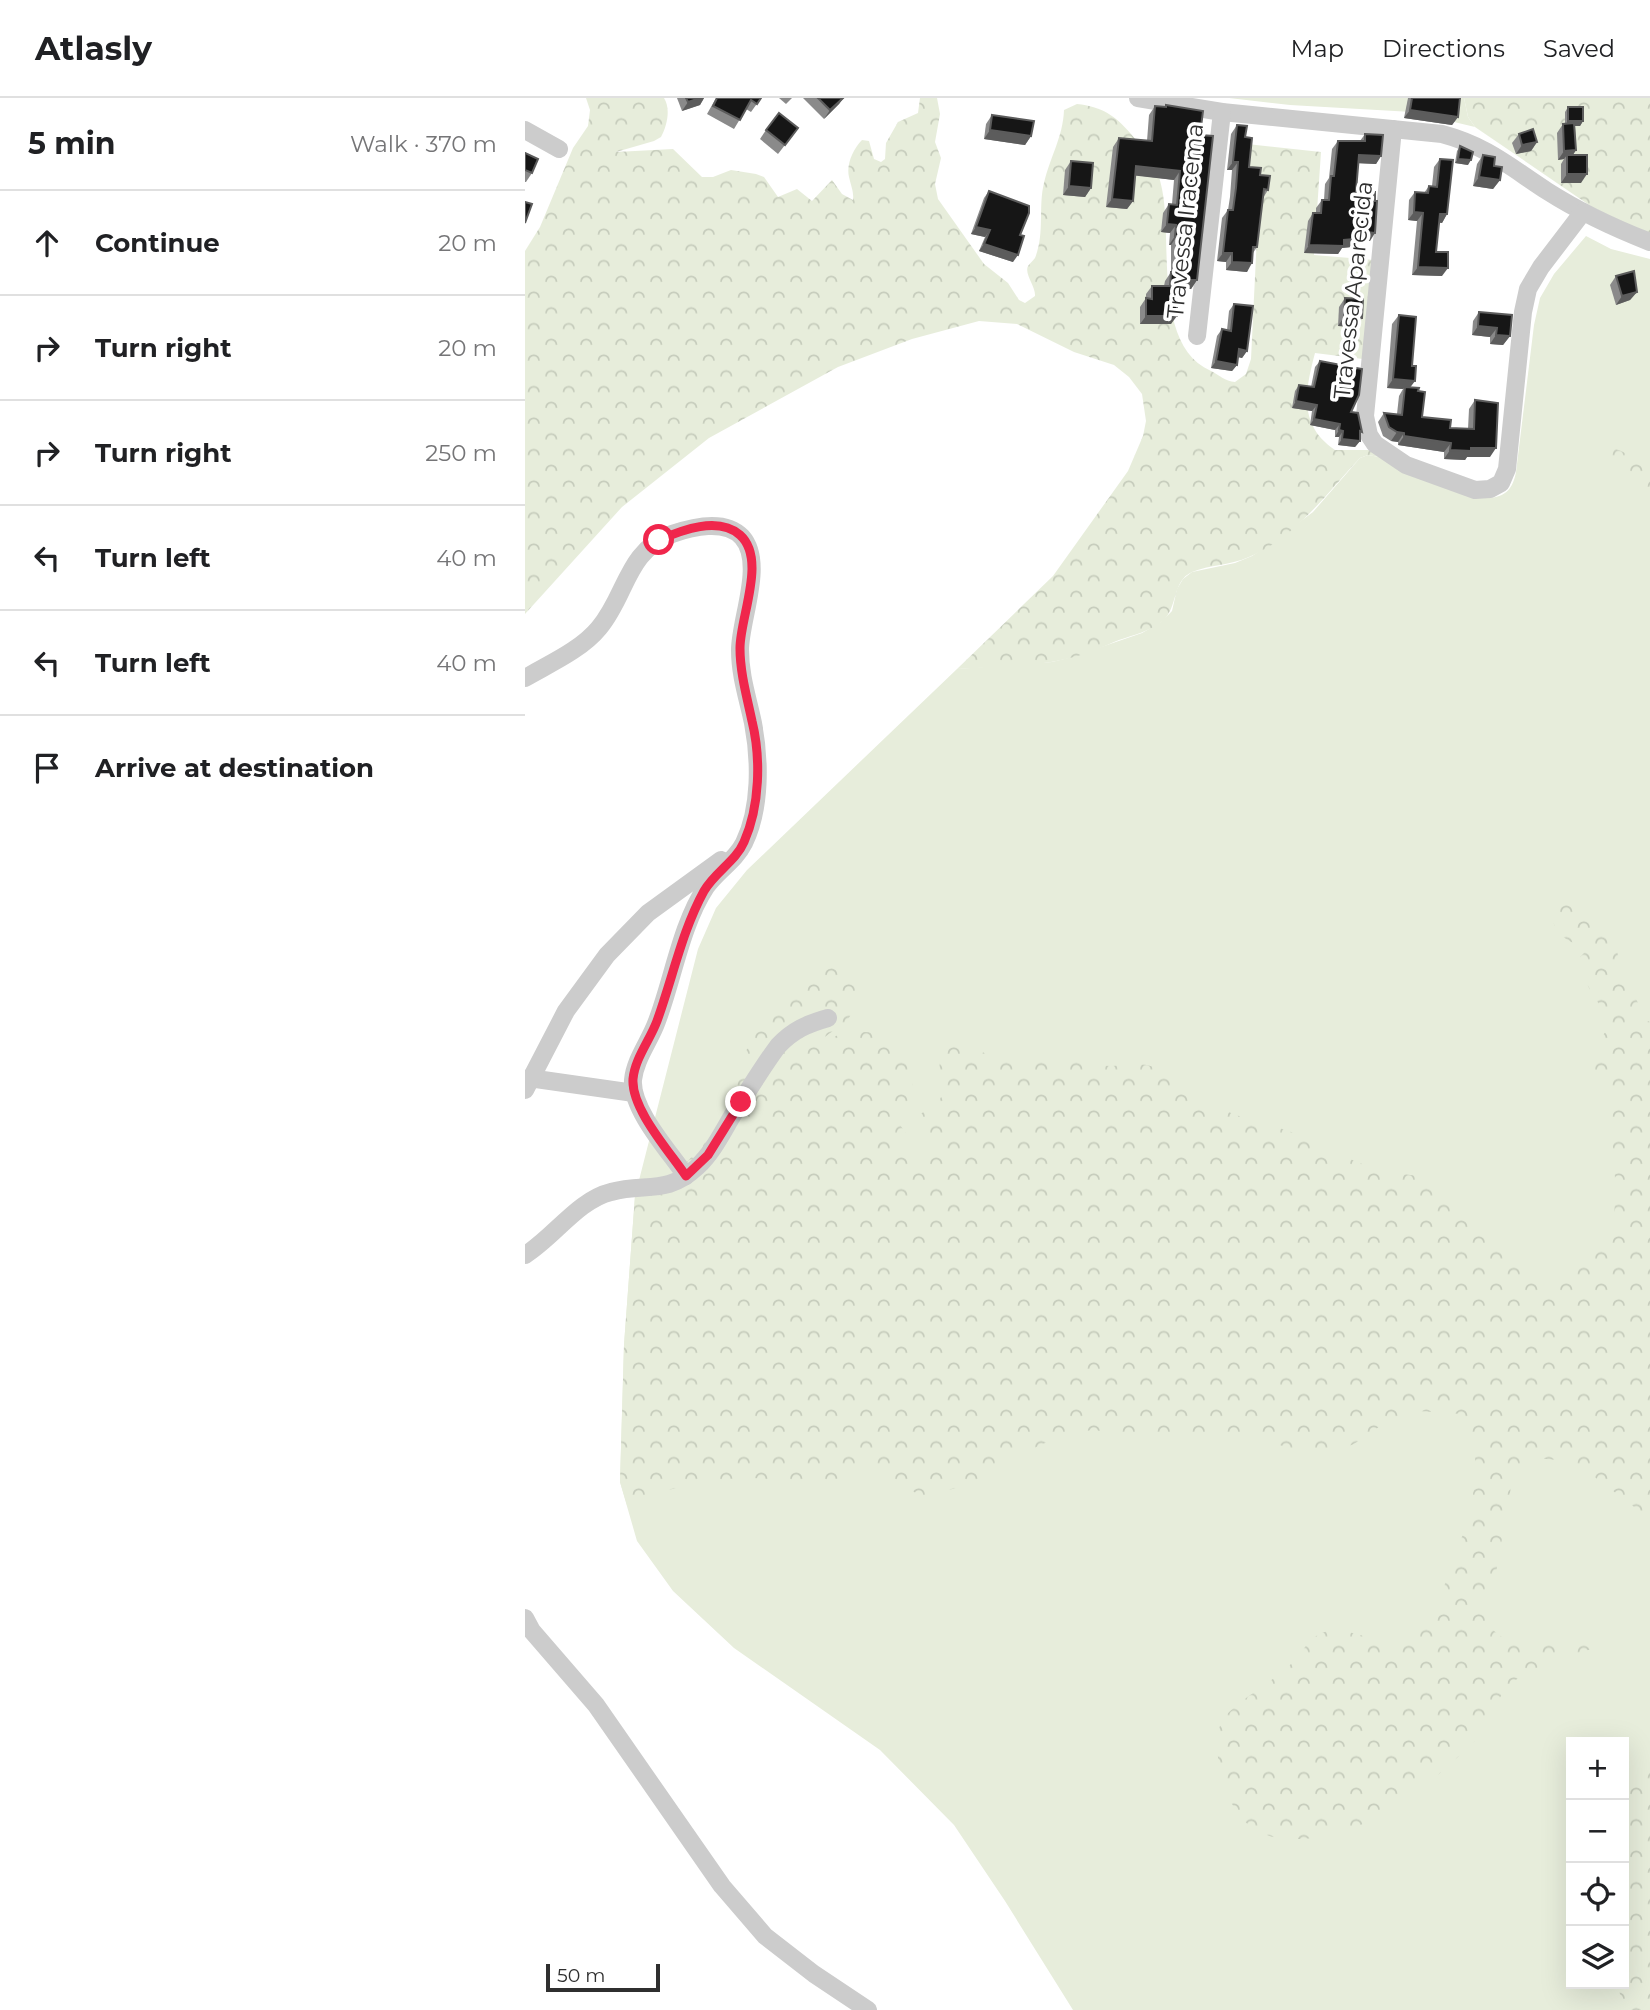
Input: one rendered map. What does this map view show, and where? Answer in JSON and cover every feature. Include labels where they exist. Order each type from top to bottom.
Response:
[{"type":"street","points":[[1138,98],[1222,112],[1442,134],[1478,146],[1514,166],[1583,212],[1650,242]]},
{"type":"street","name":"Travessa Iracema","points":[[1197,336],[1222,112]]},
{"type":"street","name":"Travessa Aparecida","points":[[1392,129],[1365,416],[1369,435],[1375,444],[1406,465],[1475,490],[1494,487],[1504,480],[1528,289],[1541,267],[1583,212]]},
{"type":"street","points":[[525,130],[559,149]]},
{"type":"street","points":[[525,678],[597,630],[613,607],[631,569],[650,546],[671,534],[698,526],[723,528],[741,536],[752,562],[740,657],[746,700],[753,721],[757,760],[755,803],[743,844],[733,859],[706,887],[695,908],[656,1024],[637,1064],[633,1081],[634,1093],[652,1127],[686,1176]]},
{"type":"street","points":[[634,1093],[527,1084],[566,1011],[626,933],[671,894],[743,844]]},
{"type":"street","points":[[525,1255],[545,1242],[585,1205],[599,1196],[613,1191],[667,1185],[686,1176],[708,1155],[789,1033],[828,1018]]},
{"type":"street","points":[[525,1618],[532,1631],[596,1705],[722,1886],[765,1937],[868,2010]]},
{"type":"green space","points":[[586,98],[664,98],[667,118],[661,137],[616,152],[673,149],[702,177],[713,177],[731,170],[756,174],[764,177],[778,197],[797,189],[812,201],[832,180],[842,194],[853,200],[849,167],[853,152],[862,140],[869,141],[874,159],[881,162],[885,159],[886,143],[898,122],[918,113],[920,98],[937,98],[940,114],[935,142],[941,158],[935,184],[938,199],[984,264],[1008,283],[1019,300],[1025,303],[1035,296],[1027,269],[1038,249],[1044,183],[1061,129],[1064,110],[1077,104],[1101,110],[1119,122],[1145,148],[1157,171],[1165,211],[1172,316],[1180,339],[1192,358],[1222,378],[1235,382],[1246,374],[1251,359],[1260,174],[1246,172],[1247,144],[1321,152],[1314,255],[1374,260],[1363,359],[1315,353],[1307,406],[1315,430],[1335,450],[1369,450],[1379,457],[1368,455],[1360,458],[1309,514],[1266,548],[1242,560],[1192,572],[1186,576],[1181,581],[1168,615],[1153,627],[1086,654],[1060,660],[1016,666],[957,669],[1053,576],[1128,471],[1143,436],[1146,421],[1142,394],[1129,377],[1114,365],[1074,352],[1017,324],[979,321],[912,339],[838,367],[709,438],[622,507],[525,614],[525,251],[540,227],[573,148],[588,126],[590,110]]},
{"type":"green space","points":[[1229,98],[1464,98],[1468,117],[1475,127],[1412,112],[1290,105]]},
{"type":"green space","points":[[1464,98],[1650,98],[1650,233],[1592,207],[1475,127],[1468,117]]},
{"type":"green space","points":[[1586,236],[1611,249],[1650,259],[1650,2010],[1073,2010],[954,1825],[880,1750],[734,1648],[673,1591],[637,1541],[620,1482],[624,1345],[635,1196],[698,949],[716,908],[747,870],[957,669],[1052,662],[1142,633],[1161,622],[1172,611],[1177,589],[1183,579],[1192,572],[1235,563],[1269,545],[1313,512],[1360,458],[1368,455],[1489,498],[1504,494],[1511,487],[1516,472],[1534,325],[1540,298],[1554,274]]},
{"type":"green space","points":[[1599,444],[1627,454],[1645,466],[1650,472],[1650,493],[1619,463],[1590,446]]},
{"type":"green space","points":[[1572,896],[1589,902],[1594,931],[1611,938],[1621,967],[1646,1020],[1650,1022],[1650,1519],[1588,1472],[1559,1460],[1533,1458],[1522,1469],[1511,1487],[1496,1573],[1483,1612],[1489,1627],[1503,1638],[1609,1644],[1552,1661],[1512,1683],[1500,1697],[1472,1744],[1425,1786],[1397,1806],[1352,1829],[1328,1836],[1291,1839],[1264,1834],[1244,1821],[1230,1799],[1220,1769],[1218,1737],[1227,1714],[1283,1671],[1316,1636],[1329,1631],[1339,1631],[1379,1640],[1400,1638],[1415,1630],[1434,1610],[1464,1532],[1474,1488],[1473,1440],[1461,1414],[1419,1411],[1389,1420],[1354,1444],[1333,1452],[1307,1453],[1245,1435],[1166,1438],[1092,1430],[1064,1435],[1038,1446],[967,1490],[956,1488],[921,1497],[892,1478],[880,1473],[866,1472],[816,1484],[755,1478],[715,1481],[670,1490],[627,1505],[620,1482],[624,1345],[635,1196],[690,1159],[703,1133],[723,1106],[744,1054],[756,1033],[778,1004],[805,980],[836,967],[853,968],[856,976],[855,1002],[850,1017],[820,1041],[852,1033],[874,1033],[893,1042],[907,1058],[913,1078],[912,1089],[898,1122],[912,1142],[910,1165],[922,1156],[925,1147],[923,1137],[914,1125],[915,1116],[928,1110],[941,1098],[940,1053],[952,1047],[969,1045],[1007,1060],[1055,1059],[1105,1066],[1149,1065],[1173,1076],[1226,1111],[1296,1134],[1379,1170],[1440,1183],[1504,1254],[1527,1270],[1548,1278],[1573,1272],[1600,1250],[1611,1228],[1615,1201],[1610,1097],[1590,1063],[1595,1046],[1609,1027],[1581,968],[1580,957],[1588,949],[1561,935],[1554,925],[1550,908],[1556,902]]},
{"type":"green space","points":[[1650,1763],[1650,2010],[1623,2010],[1619,1989],[1629,1989],[1629,1791]]},
{"type":"building","points":[[717,98],[761,98],[757,104],[751,100],[740,120],[713,106]]},
{"type":"building","points":[[818,98],[843,98],[830,110]]},
{"type":"building","points":[[1412,98],[1460,98],[1458,117],[1410,110]]},
{"type":"building","points":[[1166,105],[1203,111],[1200,135],[1213,136],[1197,280],[1183,280],[1182,290],[1177,290],[1177,316],[1146,316],[1146,298],[1152,299],[1152,286],[1170,286],[1171,272],[1176,272],[1176,225],[1167,224],[1169,204],[1177,205],[1180,171],[1136,166],[1133,201],[1112,199],[1119,138],[1152,141],[1155,106]]},
{"type":"building","points":[[1568,107],[1583,107],[1583,121],[1568,121]]},
{"type":"building","points":[[779,113],[798,128],[785,145],[766,130]]},
{"type":"building","points":[[992,115],[1034,121],[1031,136],[990,130]]},
{"type":"building","points":[[1574,123],[1576,150],[1564,151],[1563,124]]},
{"type":"building","points":[[1237,125],[1247,126],[1245,137],[1252,138],[1249,167],[1261,168],[1260,175],[1270,176],[1268,190],[1264,189],[1257,247],[1253,247],[1252,263],[1232,262],[1232,253],[1223,253],[1228,210],[1233,210],[1236,188],[1238,162],[1233,162]]},
{"type":"building","points":[[1533,129],[1537,142],[1522,145],[1519,134]]},
{"type":"building","points":[[1365,134],[1383,135],[1381,156],[1359,155],[1356,191],[1375,192],[1375,233],[1367,232],[1366,238],[1344,240],[1344,246],[1309,245],[1313,213],[1321,213],[1322,200],[1329,200],[1338,141],[1365,141]]},
{"type":"building","points":[[1460,146],[1473,152],[1471,160],[1458,159]]},
{"type":"building","points":[[525,153],[538,159],[532,173],[525,170]]},
{"type":"building","points":[[1483,155],[1495,157],[1494,166],[1502,167],[1500,180],[1479,177]]},
{"type":"building","points":[[1567,155],[1587,155],[1587,174],[1567,174]]},
{"type":"building","points":[[1440,159],[1453,160],[1447,214],[1440,214],[1436,252],[1448,252],[1448,268],[1418,267],[1423,213],[1414,212],[1415,192],[1428,193],[1429,186],[1437,187]]},
{"type":"building","points":[[1071,161],[1093,163],[1091,188],[1069,186]]},
{"type":"building","points":[[989,191],[1029,206],[1020,235],[1024,236],[1018,255],[984,244],[990,230],[976,227]]},
{"type":"building","points":[[525,202],[532,204],[525,223]]},
{"type":"building","points":[[1634,271],[1637,292],[1622,296],[1616,276]]},
{"type":"building","points":[[1345,298],[1363,299],[1362,318],[1344,317]]},
{"type":"building","points":[[1234,304],[1253,306],[1247,351],[1239,349],[1237,365],[1216,361],[1222,329],[1231,331]]},
{"type":"building","points":[[1479,312],[1512,315],[1510,336],[1496,335],[1497,328],[1478,326]]},
{"type":"building","points":[[1399,315],[1416,317],[1412,366],[1416,366],[1415,381],[1393,379]]},
{"type":"building","points":[[1320,361],[1362,369],[1359,395],[1351,412],[1358,413],[1362,432],[1360,431],[1360,441],[1342,439],[1340,424],[1314,419],[1317,405],[1296,401],[1299,385],[1314,387]]},
{"type":"building","points":[[1405,387],[1419,388],[1418,391],[1425,392],[1422,417],[1451,420],[1450,428],[1474,429],[1475,400],[1498,403],[1496,448],[1450,450],[1451,443],[1404,436],[1404,433],[1389,427],[1384,413],[1402,415]]},
{"type":"route","points":[[659,540],[698,526],[712,526],[733,531],[741,536],[750,552],[751,575],[740,641],[740,657],[746,700],[753,721],[757,760],[751,825],[733,859],[706,887],[695,908],[656,1024],[637,1064],[633,1081],[634,1093],[652,1127],[686,1176],[708,1155],[741,1102]]}]
